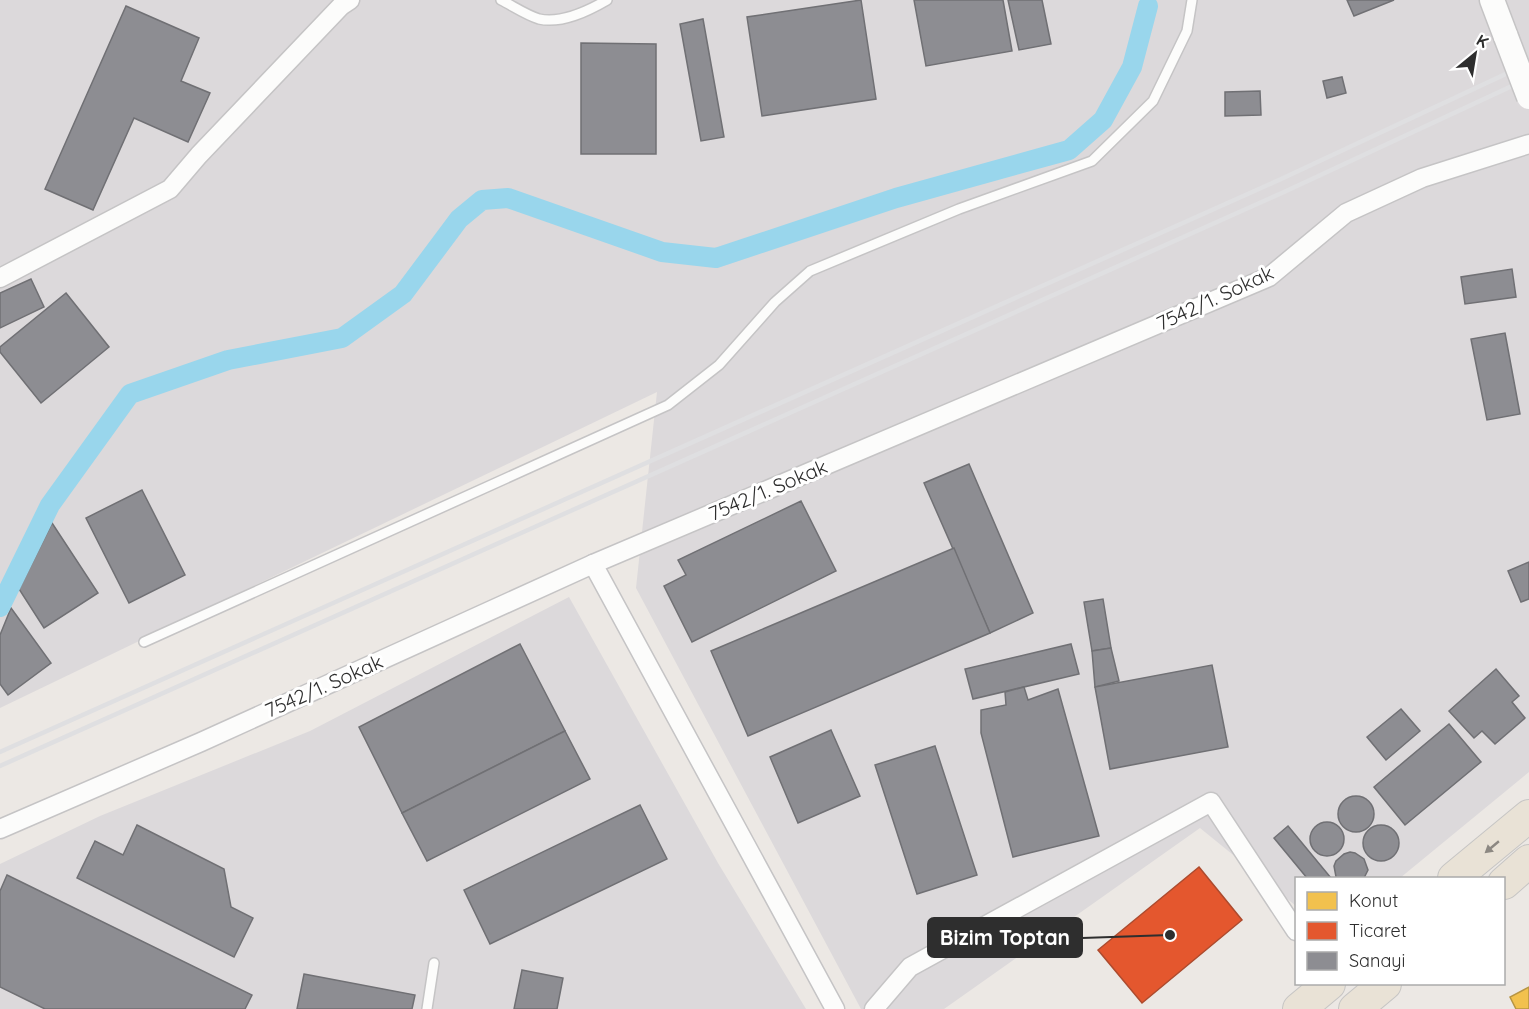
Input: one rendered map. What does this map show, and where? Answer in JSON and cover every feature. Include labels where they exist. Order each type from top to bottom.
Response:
[{"type":"highway","points":[[1456,877],[1529,816]]},
{"type":"highway","points":[[1299,1009],[1328,985]]},
{"type":"highway","points":[[1355,1009],[1384,985]]},
{"type":"street","points":[[0,278],[170,189],[199,155],[350,0]]},
{"type":"street","points":[[1492,0],[1529,97]]},
{"type":"street","name":"7542/1. Sokak","points":[[0,829],[201,742],[593,564],[1269,277],[1346,213],[1422,178],[1529,144]]},
{"type":"street","points":[[593,564],[835,1009]]},
{"type":"street","points":[[874,1009],[910,966],[1211,802],[1295,929]]},
{"type":"lane","points":[[501,0],[540,19],[565,18],[589,10],[607,0]]},
{"type":"lane","points":[[144,642],[668,405],[719,365],[775,302],[810,271],[959,209],[1092,161],[1153,101],[1187,31],[1192,0]]},
{"type":"lane","points":[[428,1009],[434,963]]},
{"type":"shaded area","points":[[0,0],[1529,0],[1529,772],[1401,877],[1295,877],[1295,905],[1200,828],[944,1009],[861,1009],[636,588],[657,392],[0,708]]},
{"type":"shaded area","points":[[569,597],[718,863],[806,1009],[0,1009],[0,864],[100,816],[310,731]]},
{"type":"building: Konut","points":[[1529,987],[1529,1009],[1516,1009],[1510,997]]},
{"type":"building: Ticaret","points":[[1199,867],[1242,920],[1142,1003],[1098,950]]},
{"type":"building: Sanayi","points":[[861,0],[876,99],[762,116],[747,17]]},
{"type":"building: Sanayi","points":[[914,0],[1003,0],[1012,51],[926,66]]},
{"type":"building: Sanayi","points":[[1008,0],[1042,0],[1051,44],[1019,50]]},
{"type":"building: Sanayi","points":[[1347,0],[1394,0],[1354,16]]},
{"type":"building: Sanayi","points":[[126,6],[199,38],[181,81],[210,93],[188,142],[134,118],[93,210],[45,189]]},
{"type":"building: Sanayi","points":[[703,19],[724,137],[701,141],[680,24]]},
{"type":"building: Sanayi","points":[[581,43],[656,44],[656,154],[581,154]]},
{"type":"building: Sanayi","points":[[1342,77],[1346,93],[1327,98],[1323,81]]},
{"type":"building: Sanayi","points":[[1260,91],[1261,115],[1225,116],[1225,92]]},
{"type":"building: Sanayi","points":[[1512,269],[1516,297],[1465,304],[1461,277]]},
{"type":"building: Sanayi","points":[[31,279],[44,307],[0,328],[0,293]]},
{"type":"building: Sanayi","points":[[66,293],[109,347],[41,403],[0,352],[0,347]]},
{"type":"building: Sanayi","points":[[1505,333],[1520,414],[1487,420],[1471,339]]},
{"type":"building: Sanayi","points":[[969,464],[1033,613],[990,633],[924,483]]},
{"type":"building: Sanayi","points":[[142,490],[185,575],[129,603],[86,518]]},
{"type":"building: Sanayi","points":[[801,501],[836,571],[692,642],[664,586],[686,575],[678,560]]},
{"type":"building: Sanayi","points":[[52,523],[98,593],[44,628],[19,589]]},
{"type":"building: Sanayi","points":[[954,548],[990,633],[748,736],[711,651]]},
{"type":"building: Sanayi","points":[[1529,562],[1529,599],[1521,602],[1508,571]]},
{"type":"building: Sanayi","points":[[1103,599],[1111,648],[1092,651],[1084,602]]},
{"type":"building: Sanayi","points":[[11,608],[51,663],[8,695],[0,684],[0,635]]},
{"type":"building: Sanayi","points":[[520,644],[565,731],[402,813],[359,727]]},
{"type":"building: Sanayi","points":[[1071,644],[1079,674],[973,699],[965,669]]},
{"type":"building: Sanayi","points":[[1111,648],[1119,681],[1095,687],[1092,651]]},
{"type":"building: Sanayi","points":[[1212,665],[1228,747],[1110,769],[1095,687]]},
{"type":"building: Sanayi","points":[[1496,669],[1519,696],[1512,702],[1525,718],[1495,744],[1482,731],[1474,738],[1449,711]]},
{"type":"building: Sanayi","points":[[1024,687],[1028,700],[1058,689],[1099,836],[1013,857],[981,733],[981,710],[1006,705],[1005,692]]},
{"type":"building: Sanayi","points":[[1401,709],[1420,731],[1386,760],[1367,737]]},
{"type":"building: Sanayi","points":[[1449,724],[1481,762],[1405,825],[1374,787]]},
{"type":"building: Sanayi","points":[[831,730],[860,796],[798,823],[770,757]]},
{"type":"building: Sanayi","points":[[565,731],[590,779],[427,861],[402,813]]},
{"type":"building: Sanayi","points":[[935,746],[977,875],[917,894],[875,765]]},
{"type":"building: Sanayi","points":[[1356,796],[1369,801],[1374,814],[1369,827],[1356,832],[1343,827],[1338,814],[1343,801]]},
{"type":"building: Sanayi","points":[[640,805],[667,859],[490,944],[464,890]]},
{"type":"building: Sanayi","points":[[1327,822],[1339,827],[1344,839],[1339,851],[1327,856],[1315,851],[1310,839],[1315,827]]},
{"type":"building: Sanayi","points":[[137,825],[224,869],[231,907],[253,918],[234,957],[77,878],[95,841],[123,855]]},
{"type":"building: Sanayi","points":[[1381,825],[1394,830],[1399,843],[1394,856],[1381,861],[1368,856],[1363,843],[1368,830]]},
{"type":"building: Sanayi","points":[[1288,826],[1330,877],[1306,877],[1274,838]]},
{"type":"building: Sanayi","points":[[1355,853],[1364,859],[1368,870],[1364,877],[1336,877],[1334,866],[1344,854]]},
{"type":"building: Sanayi","points":[[7,875],[252,995],[245,1009],[45,1009],[0,987],[0,891]]},
{"type":"building: Sanayi","points":[[522,970],[563,978],[557,1009],[514,1009]]},
{"type":"building: Sanayi","points":[[304,974],[415,995],[412,1009],[297,1009]]},
{"type":"waterway","points":[[1148,6],[1149,0]]},
{"type":"waterway","points":[[0,607],[50,505],[130,394],[228,360],[342,338],[403,294],[459,219],[482,200],[508,198],[662,252],[716,258],[896,198],[1069,150],[1103,120],[1132,67],[1148,6]]},
{"type":"railway","points":[[0,752],[1279,180],[1529,63]]},
{"type":"railway","points":[[0,766],[1284,192],[1529,78]]},
{"type":"place","name":"Bizim Toptan","points":[[1170,935]]}]
